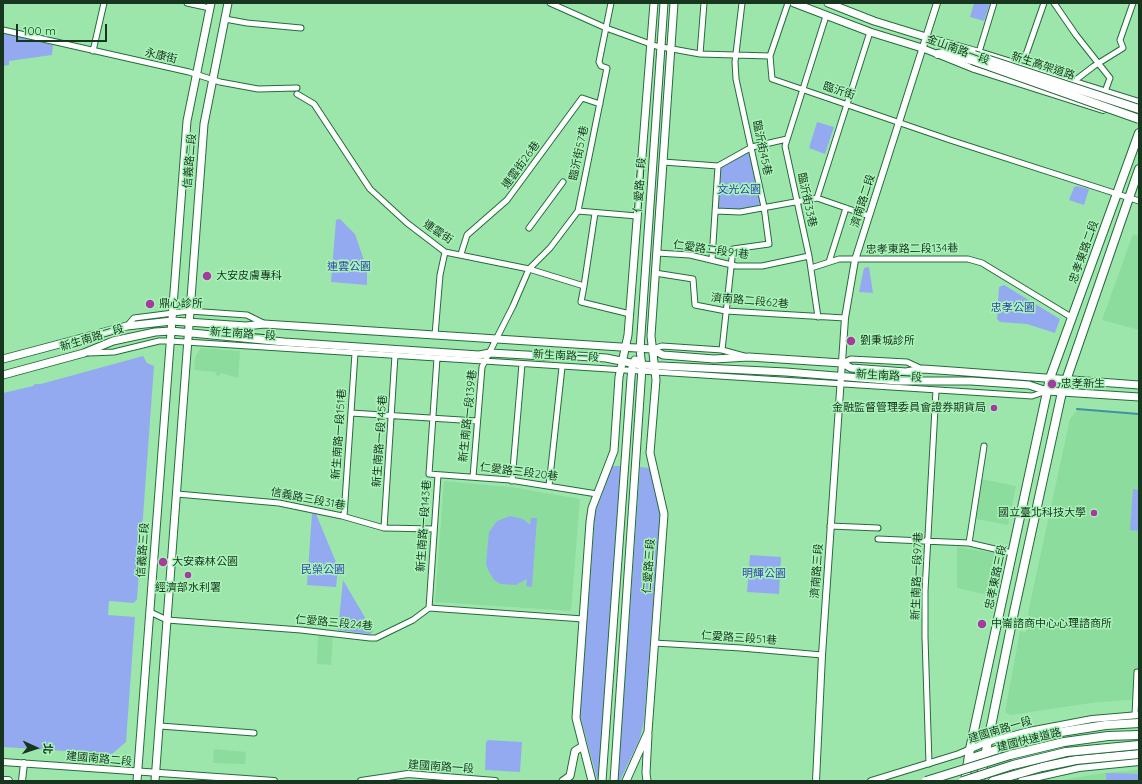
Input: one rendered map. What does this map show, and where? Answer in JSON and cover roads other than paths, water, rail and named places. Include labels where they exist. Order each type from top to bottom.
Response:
[{"type":"main road","name":"信義路二段","points":[[188,322],[204,124],[228,3]]},
{"type":"main road","name":"仁愛路二段","points":[[621,366],[626,348],[630,314],[654,3]]},
{"type":"main road","name":"仁愛路二段","points":[[642,368],[640,349],[664,3]]},
{"type":"main road","name":"仁愛路二段","points":[[652,349],[651,336],[655,273],[674,3]]},
{"type":"main road","name":"金山南路一段","points":[[794,3],[870,32],[922,48]]},
{"type":"main road","name":"金山南路一段","points":[[828,3],[874,21],[926,37]]},
{"type":"main road","name":"信義路二段","points":[[172,321],[187,121],[211,6]]},
{"type":"main road","name":"新生高架道路","points":[[943,42],[946,46],[975,56],[1139,109]]},
{"type":"main road","points":[[938,54],[944,53],[975,56]]},
{"type":"main road","name":"新生高架道路","points":[[975,56],[1139,119]]},
{"type":"main road","name":"忠孝東路二段","points":[[1050,378],[1139,133]]},
{"type":"main road","points":[[980,781],[986,742],[1065,380],[1139,169]]},
{"type":"main road","name":"新生南路二段","points":[[3,359],[127,326],[172,321],[188,322]]},
{"type":"main road","name":"信義路三段","points":[[137,781],[172,321]]},
{"type":"main road","points":[[155,777],[168,620],[188,322]]},
{"type":"main road","name":"新生南路一段","points":[[188,322],[246,326],[264,324],[652,349],[663,355],[714,359],[749,357],[842,363],[851,368],[906,372],[923,369],[1139,385]]},
{"type":"main road","name":"新生南路二段","points":[[3,375],[84,353],[113,341],[155,332],[171,331],[188,334]]},
{"type":"main road","name":"新生南路一段","points":[[188,334],[479,355],[487,358],[562,355],[606,358],[621,366],[633,368],[841,380],[971,381],[1029,385],[1047,391],[1139,397]]},
{"type":"main road","points":[[602,781],[633,368],[640,349]]},
{"type":"main road","name":"仁愛路三段","points":[[626,781],[648,732],[664,514],[650,453],[654,369],[652,349]]},
{"type":"main road","points":[[592,781],[576,718],[590,522],[592,508],[614,450],[621,366]]},
{"type":"main road","name":"仁愛路三段","points":[[614,781],[642,368]]},
{"type":"main road","name":"忠孝東路三段","points":[[964,781],[1050,378]]},
{"type":"main road","points":[[968,759],[1020,742],[1079,729],[1139,723]]},
{"type":"main road","points":[[647,781],[648,732]]},
{"type":"main road","name":"建國快速道路","points":[[926,781],[1010,755],[1064,742],[1108,736],[1139,735]]},
{"type":"main road","name":"建國快速道路","points":[[964,781],[1013,765],[1066,752],[1139,745]]},
{"type":"main road","points":[[563,781],[567,780],[571,773],[575,751],[583,746]]},
{"type":"main road","points":[[993,781],[1076,760],[1139,754]]},
{"type":"main road","points":[[3,781],[8,781]]},
{"type":"street","points":[[93,50],[104,3]]},
{"type":"street","points":[[186,3],[211,6]]},
{"type":"street","points":[[550,3],[558,5],[606,28],[651,45],[671,50],[700,54],[735,56],[770,56],[788,3]]},
{"type":"street","points":[[606,28],[611,3]]},
{"type":"street","points":[[700,54],[704,3]]},
{"type":"street","name":"臨沂街45巷","points":[[731,264],[733,249],[769,244],[764,207],[752,147],[736,79],[735,56],[742,3]]},
{"type":"street","points":[[922,48],[937,3]]},
{"type":"street","points":[[975,56],[994,3]]},
{"type":"street","points":[[1022,66],[1044,3]]},
{"type":"street","points":[[1054,3],[1098,64],[1110,78],[1106,92],[1098,109]]},
{"type":"street","points":[[1076,82],[1077,79],[1123,48],[1120,40],[1133,3]]},
{"type":"street","name":"臨沂街33巷","points":[[818,317],[809,256],[785,146],[826,16]]},
{"type":"street","points":[[225,19],[247,23],[302,28]]},
{"type":"street","name":"臨沂街57巷","points":[[529,269],[550,248],[578,211],[607,68],[602,66],[599,62],[606,28]]},
{"type":"street","name":"永康街","points":[[3,30],[197,74]]},
{"type":"street","points":[[817,198],[870,32]]},
{"type":"street","name":"金山南路一段","points":[[926,37],[943,42]]},
{"type":"street","name":"金山南路一段","points":[[922,48],[974,68],[1139,123]]},
{"type":"street","name":"濟南路二段","points":[[842,363],[845,318],[855,260],[922,48]]},
{"type":"street","name":"臨沂街","points":[[770,56],[772,79],[1139,201]]},
{"type":"street","name":"金山南路一段","points":[[975,56],[1022,66],[1139,102]]},
{"type":"street","points":[[197,74],[212,80],[258,89],[297,88]]},
{"type":"street","name":"連雲街","points":[[297,94],[314,104],[366,183],[407,223],[446,252],[529,269],[584,286]]},
{"type":"street","name":"連雲街26巷","points":[[461,254],[467,235],[507,200],[582,98],[600,104]]},
{"type":"street","points":[[663,162],[718,166],[752,147],[787,139]]},
{"type":"street","points":[[712,259],[718,166]]},
{"type":"street","points":[[529,228],[563,182]]},
{"type":"street","points":[[716,211],[740,212],[817,198],[869,216]]},
{"type":"street","points":[[829,262],[846,208]]},
{"type":"street","points":[[578,211],[637,216]]},
{"type":"street","points":[[595,213],[581,302],[630,314]]},
{"type":"street","points":[[435,335],[440,275],[446,252]]},
{"type":"street","name":"仁愛路二段91巷","points":[[657,253],[690,255],[712,259],[736,266],[762,266],[809,256]]},
{"type":"street","name":"忠孝東路二段134巷","points":[[811,268],[839,259],[968,259],[982,263],[1071,317]]},
{"type":"street","points":[[722,350],[731,264]]},
{"type":"street","name":"新生南路一段139巷","points":[[473,477],[482,367],[513,306],[529,269]]},
{"type":"street","name":"濟南路二段62巷","points":[[655,273],[693,279],[695,305],[726,311],[845,318]]},
{"type":"street","name":"新生南路一段","points":[[127,326],[134,318],[189,311],[247,315],[264,324]]},
{"type":"street","name":"新生南路一段","points":[[84,353],[114,352],[159,341],[170,341],[437,358],[487,358],[522,364],[562,367],[621,366]]},
{"type":"street","name":"新生南路一段","points":[[652,349],[662,346],[722,350],[749,357]]},
{"type":"street","name":"新生南路一段151巷","points":[[344,516],[355,353]]},
{"type":"street","name":"新生南路一段145巷","points":[[384,528],[395,355]]},
{"type":"street","name":"新生南路一段143巷","points":[[429,608],[438,475],[429,474],[437,358]]},
{"type":"street","name":"濟南路三段","points":[[816,781],[830,526],[842,363]]},
{"type":"street","points":[[512,481],[522,364]]},
{"type":"street","points":[[549,486],[562,367]]},
{"type":"street","name":"新生南路一段","points":[[841,380],[936,390],[1032,396],[1047,391]]},
{"type":"street","name":"新生南路一段97巷","points":[[929,764],[925,637],[928,541],[936,390]]},
{"type":"street","points":[[351,413],[477,421]]},
{"type":"street","points":[[969,543],[984,446]]},
{"type":"street","name":"仁愛路三段20巷","points":[[438,475],[512,481],[597,494]]},
{"type":"street","name":"信義路三段31巷","points":[[177,494],[268,501],[344,516],[384,528],[434,529]]},
{"type":"street","points":[[830,526],[878,528]]},
{"type":"street","points":[[878,539],[969,543],[1012,553]]},
{"type":"street","points":[[429,608],[583,619]]},
{"type":"street","name":"仁愛路三段24巷","points":[[150,612],[168,620],[301,630],[376,638],[413,620],[429,608]]},
{"type":"street","name":"仁愛路三段51巷","points":[[654,643],[741,648],[822,655]]},
{"type":"street","points":[[1137,672],[1137,715]]},
{"type":"street","name":"建國南路一段","points":[[871,781],[959,754],[986,742],[1057,724],[1092,718],[1137,715]]},
{"type":"street","points":[[160,726],[254,733]]},
{"type":"street","name":"建國南路二段","points":[[3,762],[138,772],[146,773],[155,777]]},
{"type":"street","points":[[1022,781],[1079,768],[1139,762]]},
{"type":"street","points":[[22,781],[24,763]]},
{"type":"street","name":"建國南路一段","points":[[361,781],[408,774],[495,781]]},
{"type":"street","points":[[155,777],[274,781]]},
{"type":"waterway","points":[[1077,409],[1139,414]]},
{"type":"place","name":"大安皮膚專科","points":[[207,276]]},
{"type":"place","name":"鼎心診所","points":[[150,304]]},
{"type":"place","name":"劉秉城診所","points":[[851,341]]},
{"type":"place","name":"忠孝新生","points":[[1052,384]]},
{"type":"place","name":"金融監督管理委員會證券期貨局","points":[[994,408]]},
{"type":"place","name":"國立臺北科技大學","points":[[1094,513]]},
{"type":"place","name":"大安森林公園","points":[[163,562]]},
{"type":"place","name":"經濟部水利署","points":[[188,575]]},
{"type":"place","name":"中崙諮商中心心理諮商所","points":[[982,624]]},
{"type":"park label","name":"文光公園","points":[[739,190]]},
{"type":"park label","name":"連雲公園","points":[[349,267]]},
{"type":"park label","name":"忠孝公園","points":[[1013,308]]},
{"type":"park label","name":"民榮公園","points":[[323,570]]},
{"type":"park label","name":"明輝公園","points":[[764,574]]}]
